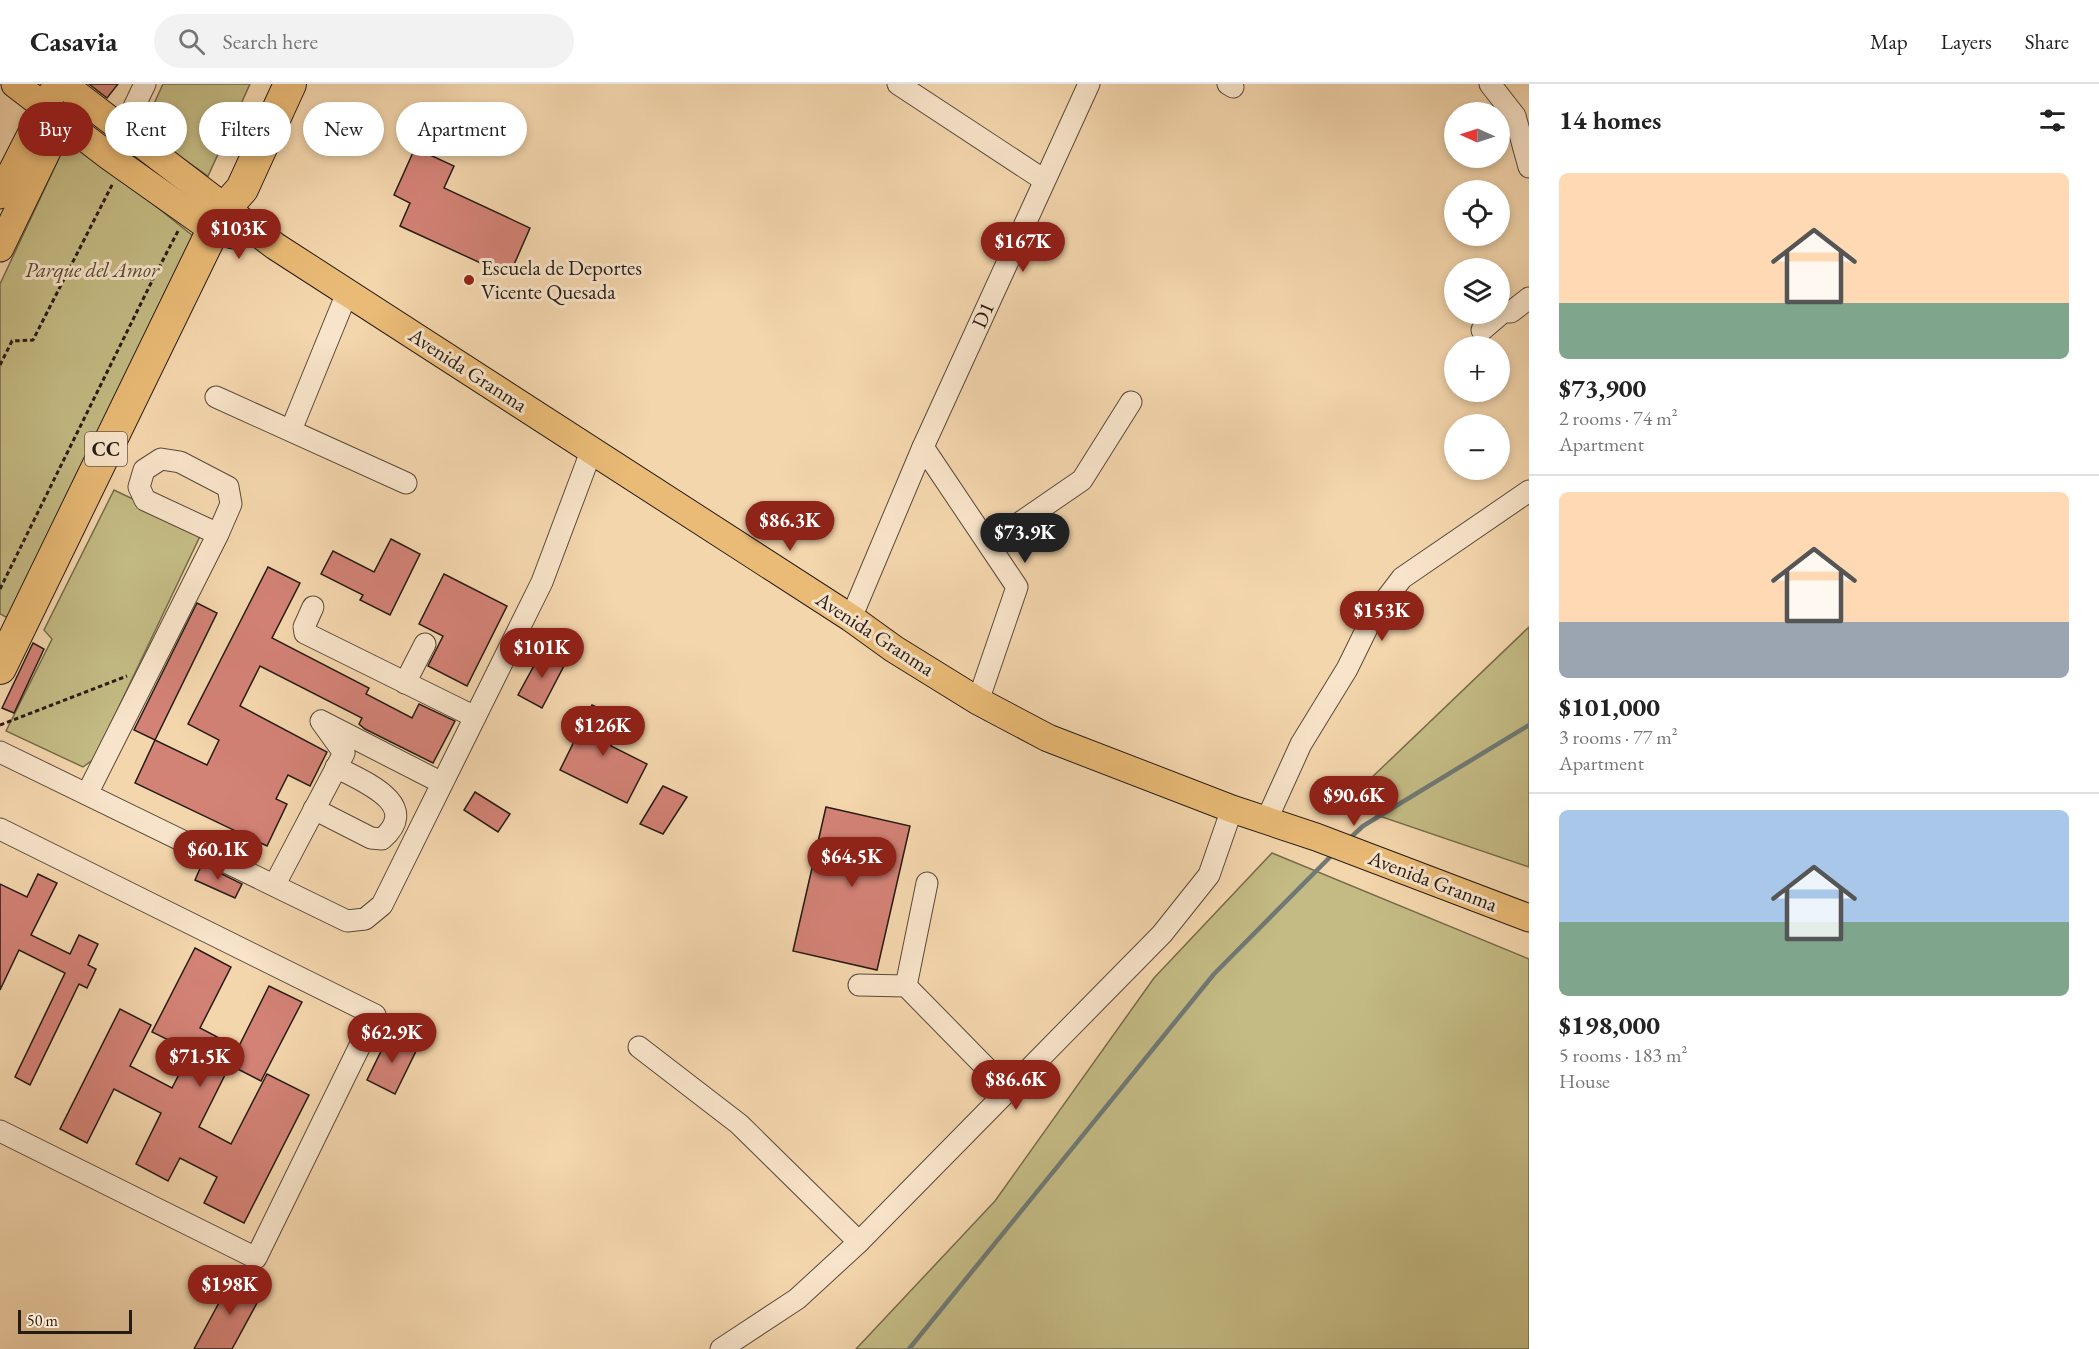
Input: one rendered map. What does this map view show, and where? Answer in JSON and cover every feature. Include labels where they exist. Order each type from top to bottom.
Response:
[{"type":"highway","name":"CC","points":[[219,219],[228,177],[270,84]]},
{"type":"highway","name":"CC","points":[[4,648],[219,219],[242,189],[290,84]]},
{"type":"main road","name":"Avenida Granma","points":[[15,84],[61,98],[105,121]]},
{"type":"main road","name":"Avenida Granma","points":[[61,98],[116,161],[188,212],[219,219],[275,246],[592,449],[851,618],[894,649],[978,701],[1048,738],[1232,809],[1267,819],[1529,918]]},
{"type":"main road","points":[[0,195],[61,98]]},
{"type":"main road","points":[[0,248],[61,98]]},
{"type":"main road","name":"Avenida Granma","points":[[151,156],[219,219]]},
{"type":"street","points":[[136,102],[145,84]]},
{"type":"street","points":[[898,84],[1044,180]]},
{"type":"street","name":"D1","points":[[851,618],[923,447],[1089,84]]},
{"type":"street","points":[[1490,84],[1515,116],[1529,167]]},
{"type":"street","points":[[116,161],[117,156]]},
{"type":"street","points":[[291,430],[347,292]]},
{"type":"street","points":[[1482,330],[1503,312],[1511,312],[1529,298]]},
{"type":"street","points":[[216,397],[406,483]]},
{"type":"street","points":[[989,544],[1082,480],[1131,402]]},
{"type":"street","points":[[923,447],[1017,587],[978,701]]},
{"type":"street","points":[[0,752],[347,921],[365,919],[382,905],[542,582],[592,449]]},
{"type":"street","points":[[1267,819],[1301,744],[1347,669],[1373,616],[1402,578],[1529,491]]},
{"type":"street","points":[[87,794],[219,534]]},
{"type":"street","points":[[314,607],[304,627],[304,633],[475,717]]},
{"type":"street","points":[[405,683],[425,644]]},
{"type":"street","points":[[314,809],[371,838],[382,839],[392,831],[396,821],[394,806],[387,797],[340,760],[321,722],[442,783]]},
{"type":"street","points":[[275,885],[340,760]]},
{"type":"street","points":[[721,1349],[797,1299],[859,1242],[1162,934],[1209,875],[1232,809]]},
{"type":"street","points":[[0,829],[375,1016],[256,1258],[0,1131]]},
{"type":"street","points":[[906,986],[927,883]]},
{"type":"street","points":[[859,985],[906,986],[1009,1091]]},
{"type":"street","points":[[639,1047],[739,1124],[859,1242]]},
{"type":"path","points":[[0,365],[12,341],[33,340],[68,270],[116,161]]},
{"type":"path","points":[[0,589],[188,212]]},
{"type":"path","points":[[68,270],[153,279]]},
{"type":"path","points":[[0,724],[151,667]]},
{"type":"green space","points":[[163,84],[250,84],[242,102],[199,102],[199,156],[217,156],[208,176],[179,156],[187,156],[187,102],[155,102]]},
{"type":"green space","name":"Parque del Amor","points":[[60,156],[93,156],[193,236],[12,620],[0,614],[0,284]]},
{"type":"green space","points":[[114,490],[202,532],[94,759],[83,767],[6,731],[52,639],[44,630]]},
{"type":"green space","points":[[1529,627],[1529,867],[1344,804]]},
{"type":"green space","points":[[1272,853],[1529,959],[1529,1349],[856,1349],[995,1201],[1154,978]]},
{"type":"building","points":[[89,84],[118,84],[107,98]]},
{"type":"building","points":[[411,156],[432,156],[454,166],[444,188],[530,228],[509,276],[400,226],[410,203],[394,195]]},
{"type":"building","points":[[391,539],[420,554],[390,615],[360,600],[363,595],[321,574],[333,551],[374,572]]},
{"type":"building","points":[[268,567],[300,583],[272,638],[369,688],[366,694],[412,718],[419,704],[455,721],[433,763],[365,729],[359,724],[362,718],[260,666],[240,706],[327,752],[310,786],[288,775],[276,799],[287,804],[267,846],[135,783],[155,740],[207,765],[219,740],[188,724]]},
{"type":"building","points":[[444,574],[507,606],[467,686],[428,666],[443,636],[419,624]]},
{"type":"building","points":[[197,603],[217,613],[155,740],[134,730]]},
{"type":"building","points":[[33,643],[44,649],[14,713],[2,708]]},
{"type":"building","points":[[543,649],[566,662],[542,708],[518,695]]},
{"type":"building","points":[[592,705],[624,720],[611,746],[647,764],[627,803],[560,770]]},
{"type":"building","points":[[663,786],[687,797],[663,834],[640,824]]},
{"type":"building","points":[[475,792],[510,814],[498,832],[464,810]]},
{"type":"building","points":[[826,807],[910,826],[877,970],[793,951]]},
{"type":"building","points":[[202,864],[242,884],[235,898],[195,880]]},
{"type":"building","points":[[38,874],[57,883],[31,935],[70,954],[79,935],[98,944],[88,965],[96,969],[87,988],[79,984],[30,1085],[15,1077],[65,973],[19,950],[0,990],[0,884],[27,897]]},
{"type":"building","points":[[195,948],[231,967],[200,1028],[238,1048],[269,986],[302,1002],[261,1081],[230,1065],[199,1127],[231,1144],[267,1074],[309,1095],[244,1223],[204,1203],[217,1177],[180,1158],[168,1181],[136,1164],[161,1113],[114,1089],[87,1143],[60,1129],[120,1009],[151,1025],[130,1066],[172,1088],[191,1051],[152,1032]]},
{"type":"building","points":[[390,1033],[418,1047],[395,1094],[367,1080]]},
{"type":"building","points":[[234,1275],[263,1292],[232,1349],[194,1349]]},
{"type":"waterway","points":[[1349,839],[1363,826],[1529,725]]},
{"type":"waterway","points":[[909,1349],[1214,974],[1334,853]]},
{"type":"place","name":"Escuela de Deportes Vicente Quesada","points":[[469,280]]}]
